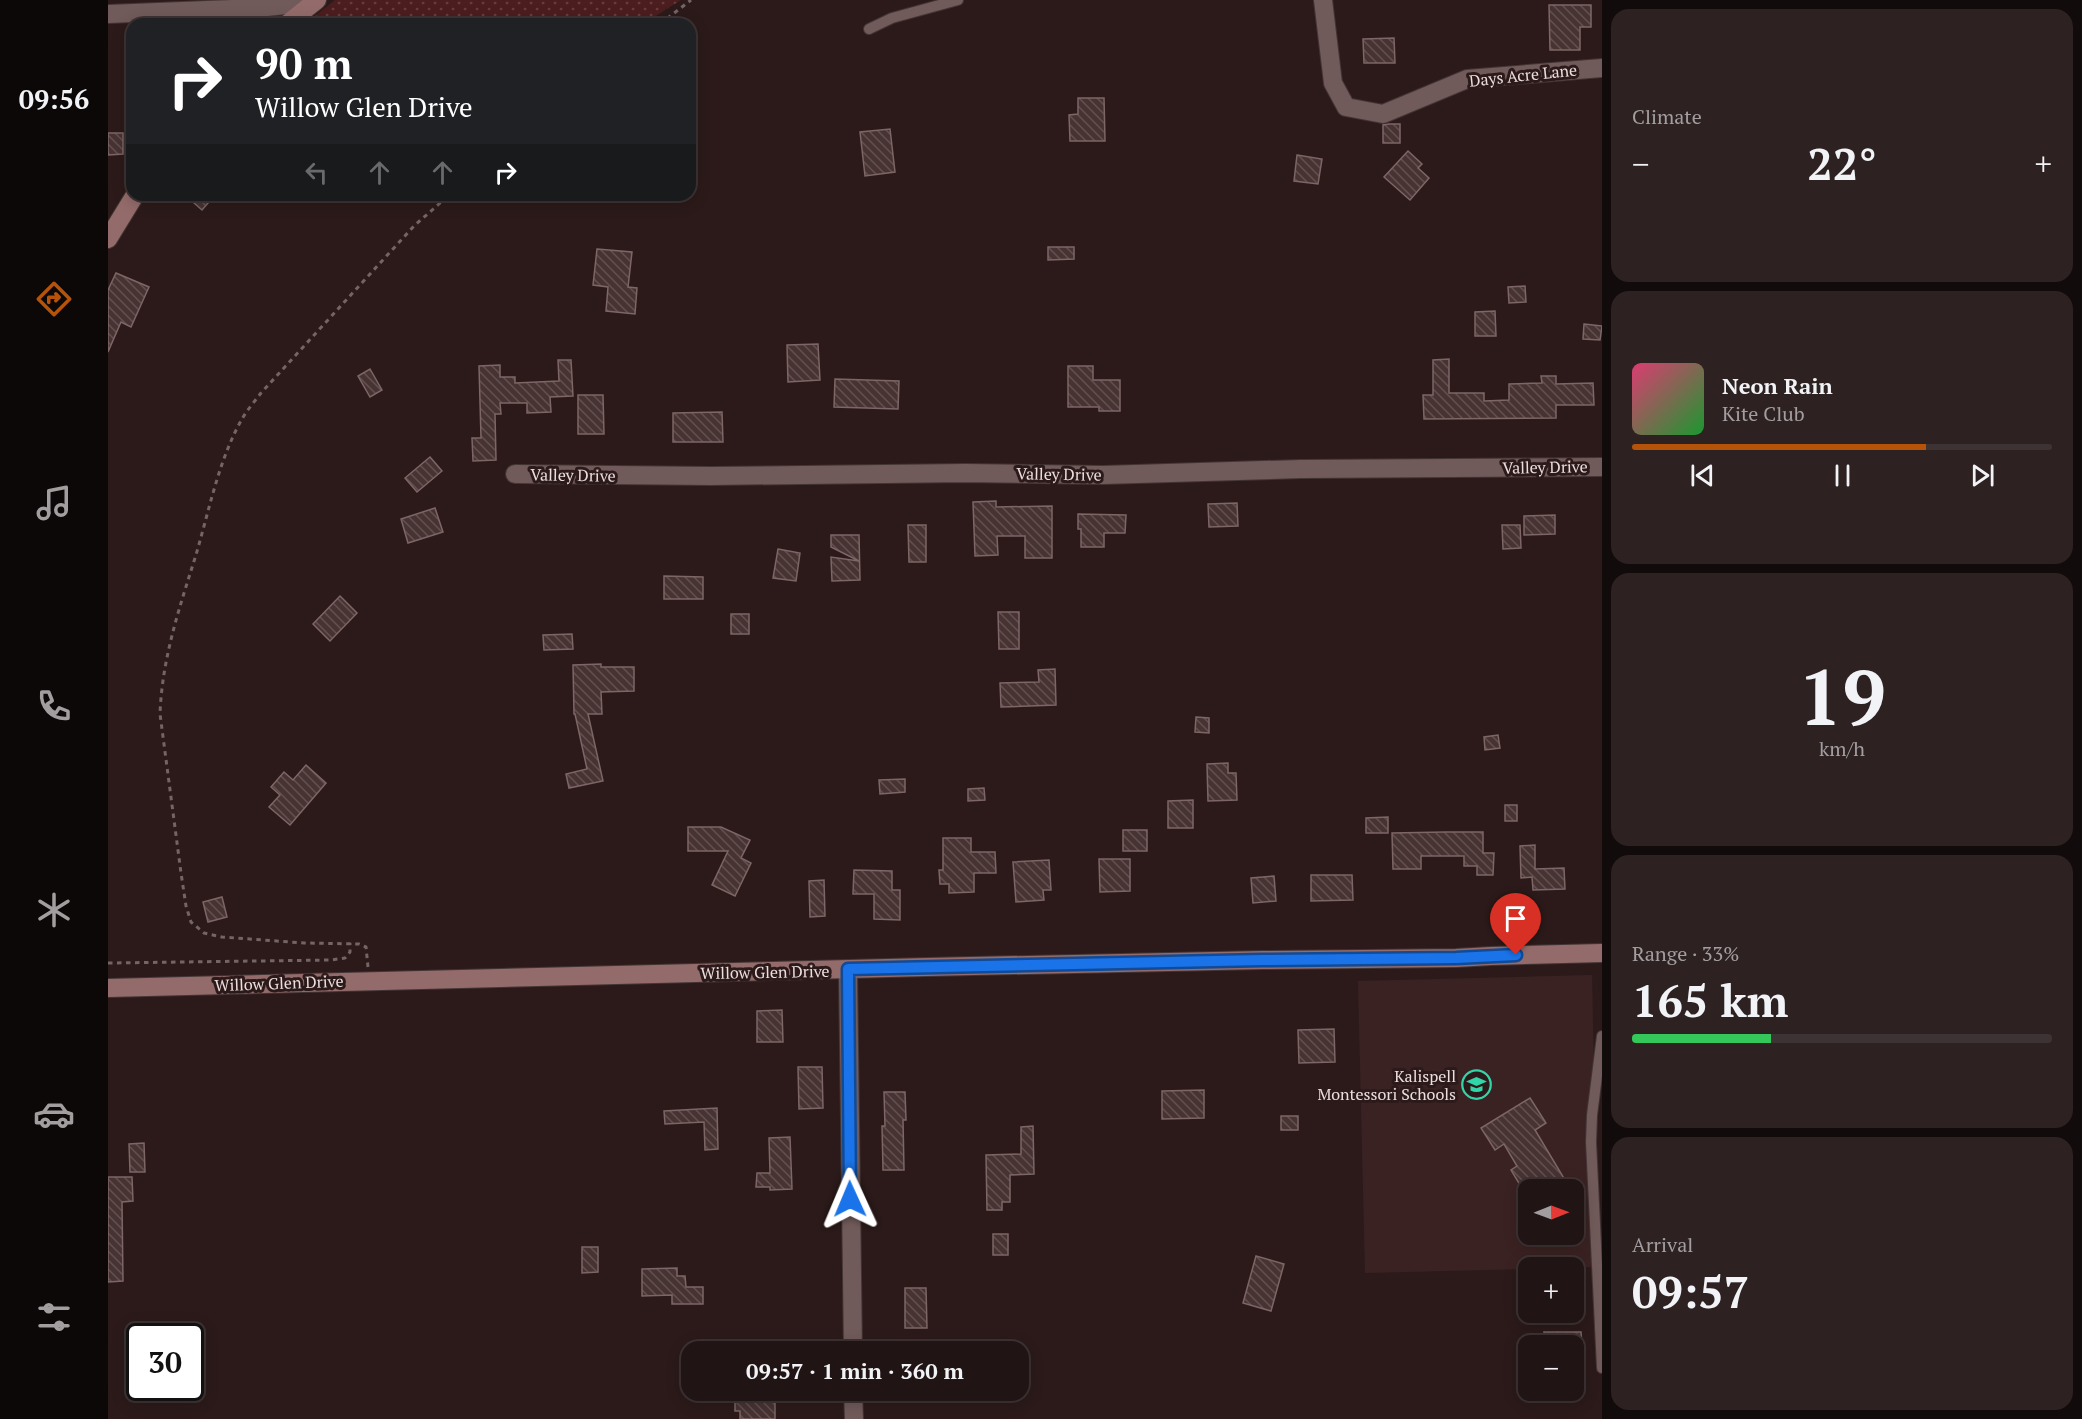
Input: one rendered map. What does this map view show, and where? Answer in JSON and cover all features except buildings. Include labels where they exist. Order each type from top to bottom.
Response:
[{"type":"main road","points":[[295,18],[315,1]]},
{"type":"main road","points":[[108,239],[131,201]]},
{"type":"main road","name":"Willow Glen Drive","points":[[108,988],[369,980],[1262,960],[1456,958],[1602,953]]},
{"type":"street","name":"Days Acre Lane","points":[[1323,0],[1333,83],[1346,107],[1383,114],[1467,79],[1602,68]]},
{"type":"street","points":[[108,15],[257,8],[315,1]]},
{"type":"street","name":"Valley Drive","points":[[515,474],[1103,475],[1301,469],[1602,467]]},
{"type":"street","points":[[848,969],[853,1341]]},
{"type":"street","points":[[853,1401],[854,1419]]},
{"type":"lane","points":[[869,28],[892,18],[958,0]]},
{"type":"lane","points":[[1602,1036],[1592,1115],[1591,1143],[1602,1368]]},
{"type":"path","points":[[668,18],[691,0]]},
{"type":"path","points":[[369,980],[368,952],[366,947],[359,944],[304,943],[222,937],[204,933],[191,922],[181,873],[161,724],[162,683],[168,646],[224,462],[243,417],[261,393],[414,226],[442,201]]},
{"type":"path","points":[[108,963],[331,960],[345,958],[350,952],[350,943]]},
{"type":"shaded area","points":[[335,0],[681,0],[652,18],[312,18]]},
{"type":"shaded area","name":"Kalispell Montessori Schools","points":[[1592,975],[1598,1267],[1584,1267],[1584,1257],[1518,1257],[1518,1269],[1365,1273],[1358,981]]},
{"type":"place","name":"Kalispell Montessori Schools","points":[[1477,1085]]},
{"type":"route","points":[[850,1199],[848,969],[1516,955]]}]
